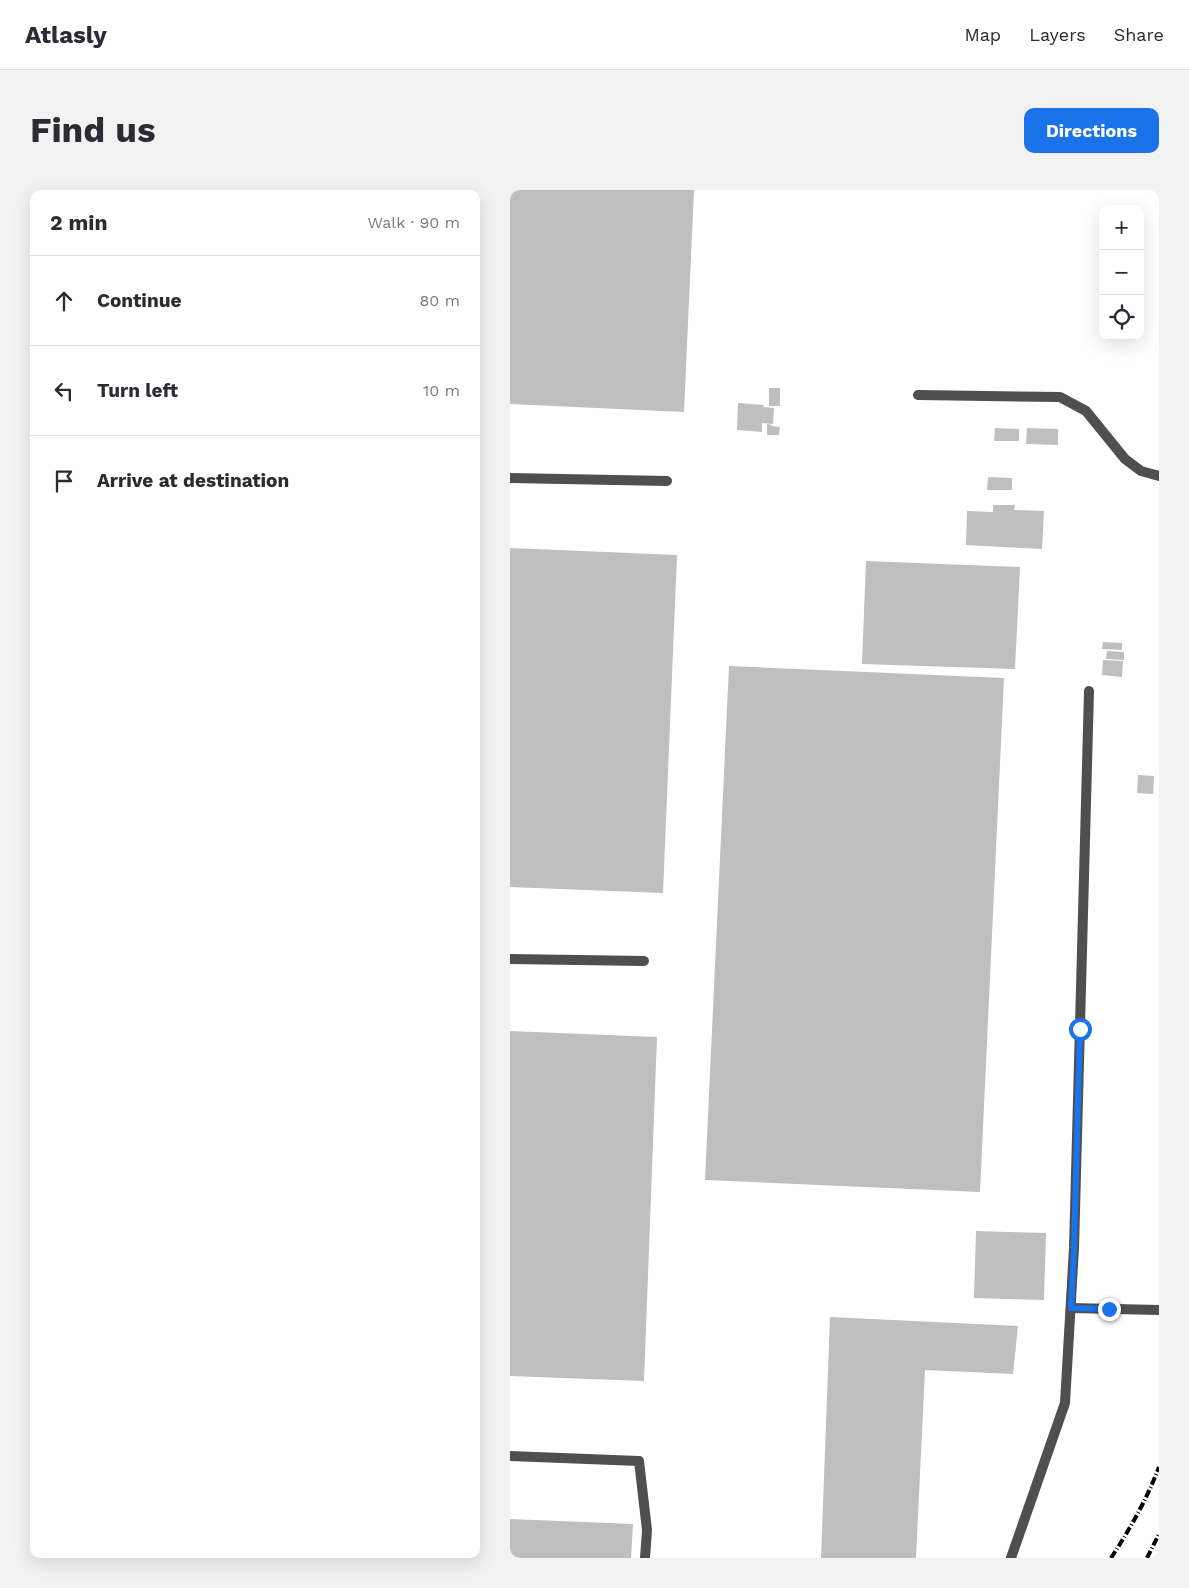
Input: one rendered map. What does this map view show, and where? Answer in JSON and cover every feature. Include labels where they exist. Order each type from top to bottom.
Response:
[{"type":"lane","points":[[918,396],[1060,397],[1086,411],[1125,459],[1141,472],[1159,476]]},
{"type":"lane","points":[[510,478],[667,481]]},
{"type":"lane","points":[[1011,1558],[1065,1403],[1074,1238],[1089,691]]},
{"type":"lane","points":[[510,959],[644,961]]},
{"type":"lane","points":[[1071,1308],[1159,1310]]},
{"type":"lane","points":[[510,1456],[639,1461],[647,1530],[645,1558]]},
{"type":"building","points":[[510,190],[694,190],[684,412],[510,404]]},
{"type":"building","points":[[769,388],[780,388],[780,406],[769,406]]},
{"type":"building","points":[[738,403],[764,405],[763,407],[774,408],[773,424],[762,423],[762,432],[737,430]]},
{"type":"building","points":[[767,424],[780,427],[779,435],[767,435]]},
{"type":"building","points":[[995,428],[1019,429],[1019,441],[994,441]]},
{"type":"building","points":[[1027,428],[1058,429],[1058,445],[1026,444]]},
{"type":"building","points":[[988,477],[1012,478],[1012,490],[987,490]]},
{"type":"building","points":[[993,505],[1015,505],[1014,510],[1044,511],[1042,549],[966,545],[967,511],[993,512]]},
{"type":"building","points":[[510,548],[677,555],[663,893],[510,887]]},
{"type":"building","points":[[866,561],[1020,567],[1015,669],[862,664]]},
{"type":"building","points":[[1103,642],[1122,643],[1122,650],[1102,649]]},
{"type":"building","points":[[1107,651],[1124,652],[1124,660],[1106,659]]},
{"type":"building","points":[[1103,660],[1123,661],[1122,677],[1102,675]]},
{"type":"building","points":[[729,666],[1004,678],[980,1192],[705,1180]]},
{"type":"building","points":[[1138,775],[1154,776],[1153,794],[1137,793]]},
{"type":"building","points":[[510,1031],[657,1037],[644,1381],[510,1376]]},
{"type":"building","points":[[976,1231],[1046,1233],[1044,1300],[974,1298]]},
{"type":"building","points":[[830,1317],[1018,1326],[1013,1374],[925,1370],[916,1558],[821,1558]]},
{"type":"building","points":[[510,1519],[633,1524],[631,1558],[510,1558]]},
{"type":"railway","points":[[1111,1558],[1138,1514],[1159,1467]]},
{"type":"railway","points":[[1147,1558],[1159,1534]]},
{"type":"route","points":[[1080,1029],[1071,1308],[1109,1309]]}]
